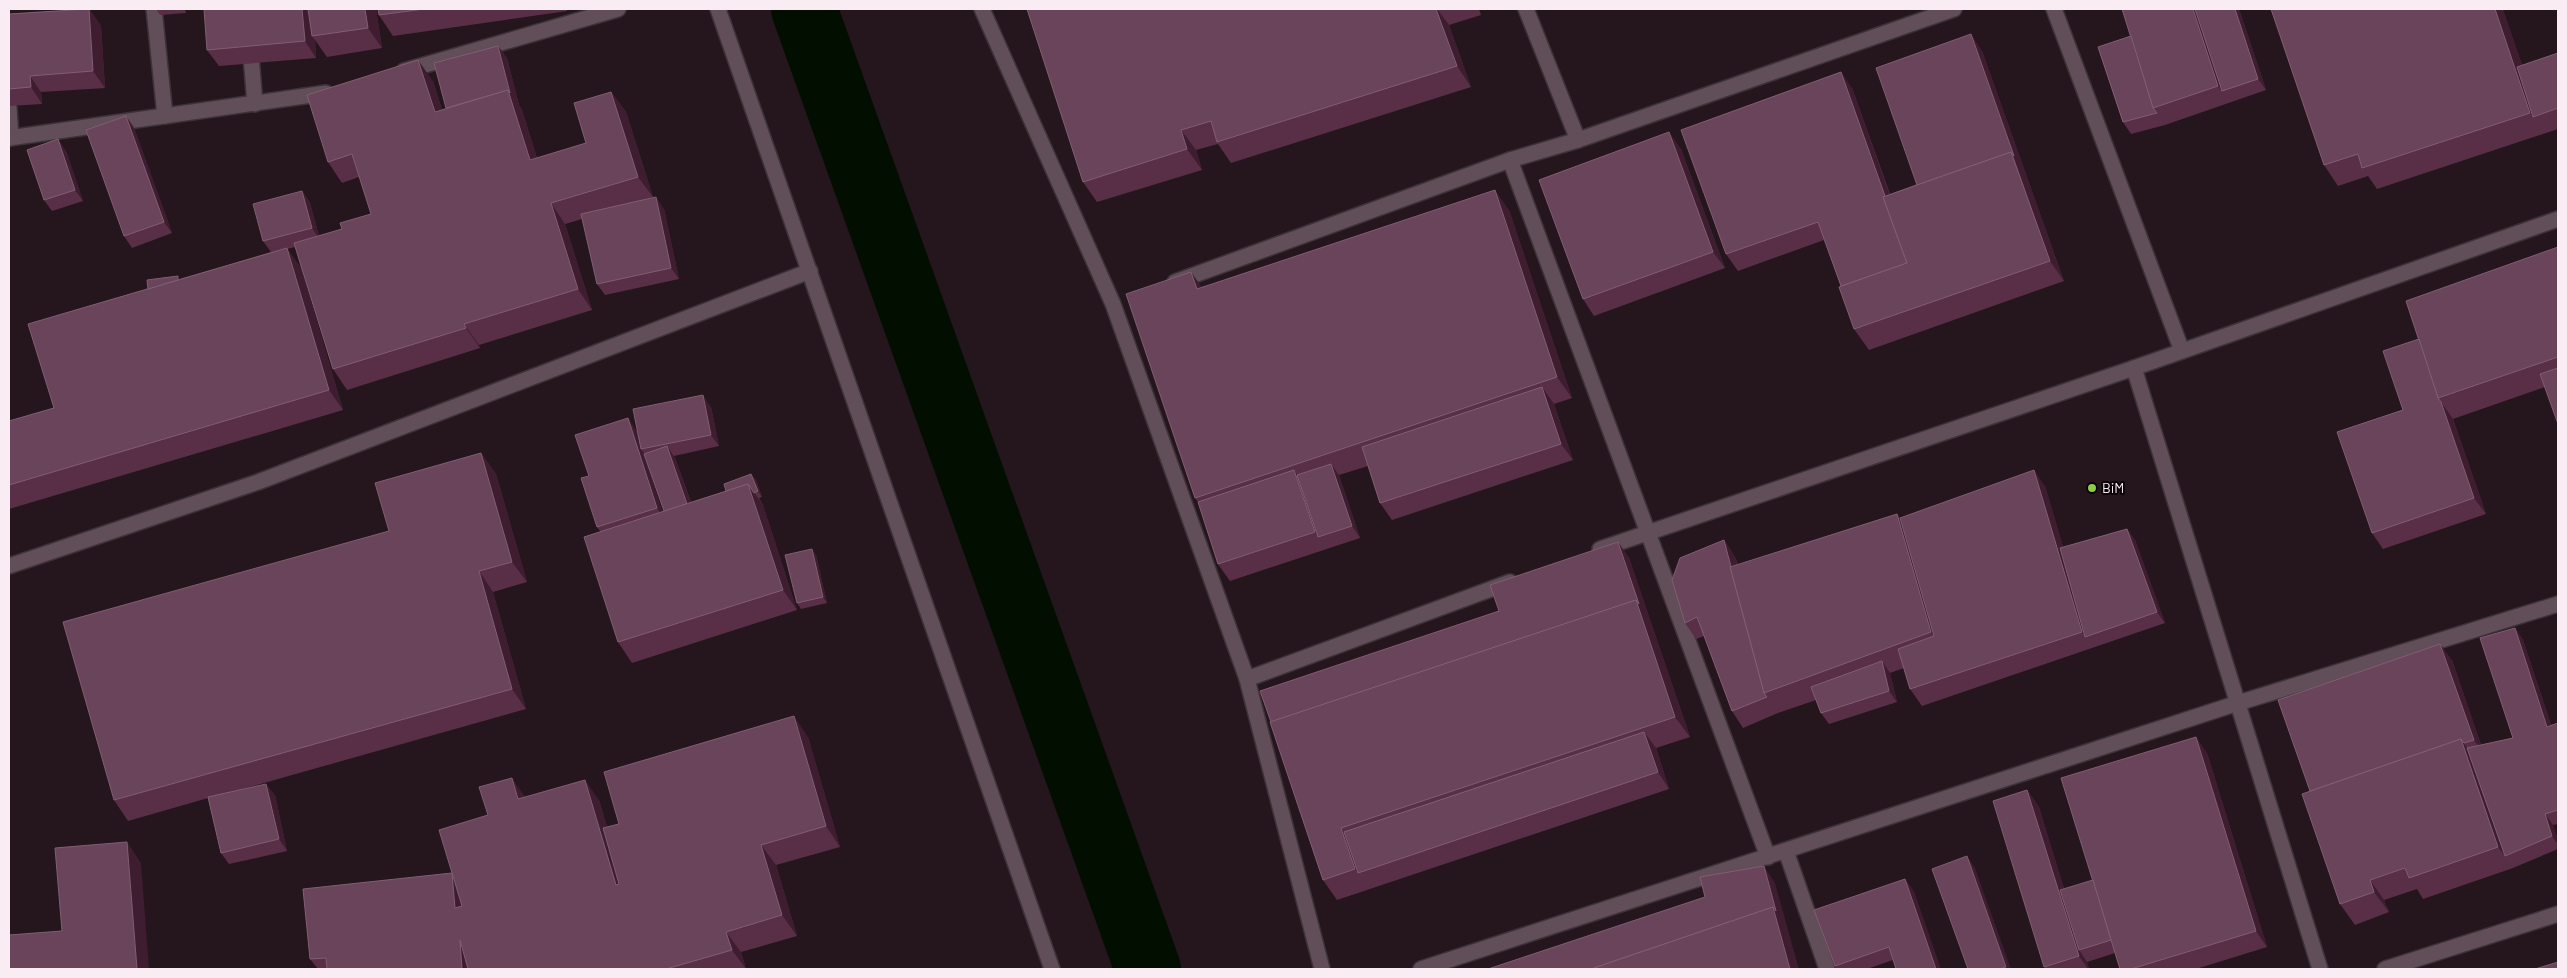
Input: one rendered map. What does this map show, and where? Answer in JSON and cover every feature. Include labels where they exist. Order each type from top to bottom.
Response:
[{"type":"street","points":[[154,9],[165,116]]},
{"type":"street","points":[[247,9],[255,104]]},
{"type":"street","points":[[393,74],[618,9]]},
{"type":"street","points":[[718,9],[1052,969]]},
{"type":"street","points":[[982,9],[1113,304],[1247,679],[1322,969]]},
{"type":"street","points":[[1526,9],[1578,140]]},
{"type":"street","points":[[1159,287],[1510,160],[1578,140],[1954,9]]},
{"type":"street","points":[[2054,9],[2182,351]]},
{"type":"street","points":[[9,108],[10,138],[318,96],[337,90]]},
{"type":"street","points":[[1510,160],[1768,857]]},
{"type":"street","points":[[1583,555],[1648,531],[2134,368],[2558,219]]},
{"type":"street","points":[[9,566],[258,482],[810,270]]},
{"type":"street","points":[[1113,304],[1131,297]]},
{"type":"street","points":[[2134,368],[2320,969]]},
{"type":"street","points":[[1247,679],[1527,576]]},
{"type":"street","points":[[1421,969],[2238,703],[2558,604]]},
{"type":"street","points":[[1786,851],[1827,969]]},
{"type":"street","points":[[2386,969],[2558,914]]},
{"type":"building","points":[[89,9],[93,71],[30,76],[31,87],[9,89],[9,14]]},
{"type":"building","points":[[204,9],[302,9],[305,41],[207,50]]},
{"type":"building","points":[[308,9],[365,9],[368,28],[312,36]]},
{"type":"building","points":[[378,9],[424,9],[379,15]]},
{"type":"building","points":[[1027,9],[1436,9],[1457,66],[1217,142],[1211,121],[1181,130],[1187,149],[1083,182]]},
{"type":"building","points":[[2122,9],[2193,9],[2218,86],[2153,108]]},
{"type":"building","points":[[2195,9],[2235,9],[2258,79],[2222,91]]},
{"type":"building","points":[[2271,9],[2495,9],[2530,113],[2362,168],[2358,154],[2324,165]]},
{"type":"building","points":[[1971,34],[2014,156],[2011,152],[1917,185],[1876,68]]},
{"type":"building","points":[[2131,36],[2153,108],[2157,113],[2123,122],[2098,47]]},
{"type":"building","points":[[498,46],[510,93],[508,90],[446,108],[434,63]]},
{"type":"building","points":[[2558,53],[2558,108],[2533,117],[2517,67]]},
{"type":"building","points":[[418,60],[435,112],[508,90],[530,160],[586,143],[574,103],[611,92],[638,177],[551,203],[578,289],[464,324],[466,328],[333,369],[294,243],[342,229],[340,223],[371,214],[352,154],[328,162],[307,95]]},
{"type":"building","points":[[1841,72],[1907,263],[1841,286],[1818,222],[1726,254],[1681,130]]},
{"type":"building","points":[[126,116],[164,222],[124,236],[86,130]]},
{"type":"building","points":[[1669,132],[1713,252],[1583,299],[1539,180]]},
{"type":"building","points":[[58,139],[75,190],[44,200],[27,150]]},
{"type":"building","points":[[2011,152],[2050,261],[1854,329],[1839,287],[1907,263],[1883,197]]},
{"type":"building","points":[[1495,190],[1557,377],[1195,498],[1126,294],[1191,272],[1197,289]]},
{"type":"building","points":[[302,191],[312,228],[263,241],[253,204]]},
{"type":"building","points":[[656,197],[671,268],[597,284],[581,214]]},
{"type":"building","points":[[2558,247],[2558,357],[2438,398],[2406,301]]},
{"type":"building","points":[[287,248],[329,390],[9,485],[9,421],[54,408],[28,324]]},
{"type":"building","points":[[178,276],[178,280],[148,289],[147,280]]},
{"type":"building","points":[[2419,339],[2474,498],[2372,533],[2337,432],[2403,410],[2383,351]]},
{"type":"building","points":[[2558,368],[2558,424],[2540,374]]},
{"type":"building","points":[[1542,387],[1561,444],[1380,503],[1362,447]]},
{"type":"building","points":[[703,395],[711,435],[641,449],[633,409]]},
{"type":"building","points":[[628,418],[657,508],[597,527],[581,478],[589,476],[575,435]]},
{"type":"building","points":[[667,446],[687,504],[664,511],[644,454]]},
{"type":"building","points":[[481,453],[512,562],[479,571],[512,689],[114,800],[63,622],[389,531],[375,483]]},
{"type":"building","points":[[1331,464],[1352,526],[1318,537],[1297,475]]},
{"type":"building","points":[[1294,470],[1315,532],[1218,564],[1198,502]]},
{"type":"building","points":[[2034,470],[2082,632],[1910,689],[1898,649],[1934,636],[1900,518]]},
{"type":"building","points":[[751,474],[758,491],[754,493],[748,484],[726,491],[724,484]]},
{"type":"building","points":[[748,484],[783,590],[618,642],[584,537]]},
{"type":"building","points":[[1897,514],[1931,632],[1764,693],[1730,567]]},
{"type":"building","points":[[2127,529],[2157,612],[2085,637],[2060,548]]},
{"type":"building","points":[[1724,540],[1764,693],[1767,697],[1732,711],[1697,617],[1685,623],[1672,580],[1680,558]]},
{"type":"building","points":[[1618,542],[1639,604],[1636,600],[1271,722],[1260,691],[1499,611],[1490,585]]},
{"type":"building","points":[[812,549],[823,597],[797,603],[785,555]]},
{"type":"building","points":[[1636,600],[1675,717],[1341,828],[1355,869],[1323,880],[1270,722]]},
{"type":"building","points":[[2515,628],[2547,727],[2558,723],[2558,810],[2545,814],[2552,836],[2505,856],[2467,748],[2513,738],[2480,638]]},
{"type":"building","points":[[2440,644],[2474,740],[2464,743],[2461,739],[2310,791],[2278,700]]},
{"type":"building","points":[[1882,661],[1889,691],[1821,713],[1811,687]]},
{"type":"building","points":[[794,716],[826,826],[761,845],[782,915],[726,932],[732,950],[666,969],[468,969],[460,940],[462,969],[327,969],[326,958],[310,959],[303,889],[452,873],[455,908],[462,906],[439,830],[488,815],[479,787],[512,778],[518,799],[585,780],[616,885],[619,884],[603,828],[619,824],[604,772]]},
{"type":"building","points":[[1644,732],[1658,772],[1358,873],[1344,832]]},
{"type":"building","points":[[2196,737],[2256,931],[2131,969],[2120,969],[2061,778]]},
{"type":"building","points":[[2461,739],[2498,847],[2409,878],[2405,868],[2370,880],[2374,892],[2340,904],[2302,794]]},
{"type":"building","points":[[266,784],[279,839],[221,853],[208,797]]},
{"type":"building","points":[[2027,790],[2079,956],[2044,967],[1993,801]]},
{"type":"building","points":[[127,842],[137,969],[9,969],[9,935],[62,931],[55,848]]},
{"type":"building","points":[[1967,856],[2006,967],[1999,969],[1968,969],[1932,869]]},
{"type":"building","points":[[1764,866],[1776,911],[1773,907],[1591,969],[1488,969],[1705,897],[1700,877]]},
{"type":"building","points":[[1905,879],[1936,969],[1896,969],[1889,947],[1835,966],[1814,910]]},
{"type":"building","points":[[2093,880],[2111,940],[2079,950],[2060,890]]},
{"type":"building","points":[[1773,907],[1790,969],[1591,969]]},
{"type":"building","points":[[2558,962],[2558,969],[2535,969]]},
{"type":"waterway","points":[[804,9],[1148,969]]},
{"type":"place","name":"BiM","points":[[2092,488]]}]
